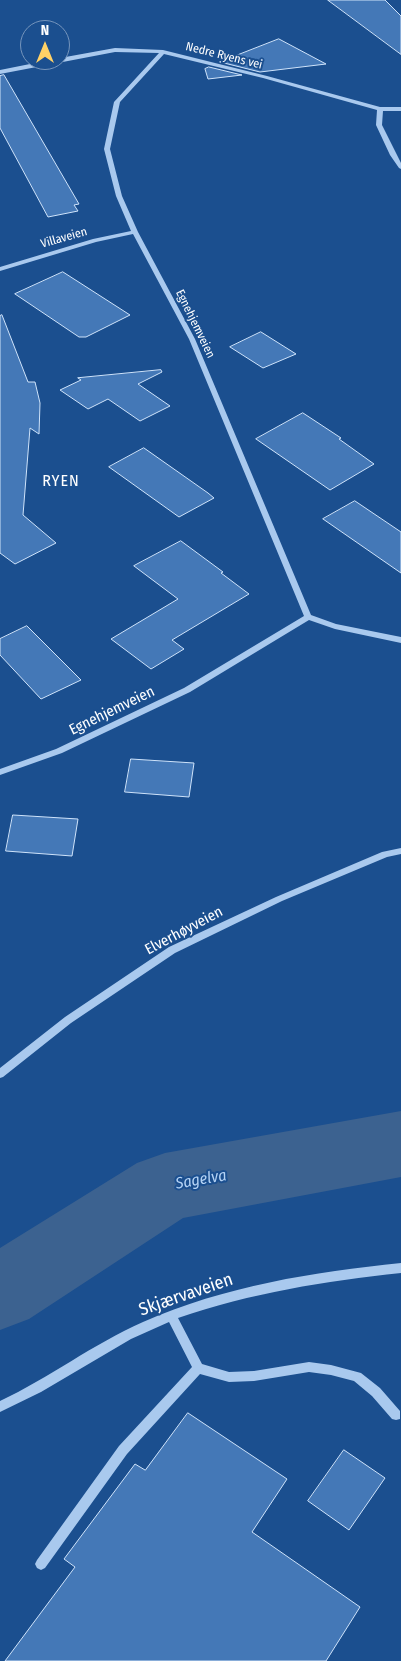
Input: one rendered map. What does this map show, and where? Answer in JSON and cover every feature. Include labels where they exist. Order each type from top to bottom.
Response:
[{"type":"street","name":"Nedre Ryens vei","points":[[70,58],[115,50],[162,52],[265,76],[380,109]]},
{"type":"street","name":"Egnehjemveien","points":[[0,772],[59,751],[187,690],[308,617],[192,340],[135,232],[119,196],[107,149],[117,102],[162,52]]},
{"type":"street","name":"Nedre Ryens vei","points":[[0,72],[20,68]]},
{"type":"street","points":[[401,109],[380,109],[379,125],[393,155],[401,167]]},
{"type":"street","name":"Villaveien","points":[[0,269],[95,240],[135,232]]},
{"type":"street","points":[[308,617],[335,626],[401,640]]},
{"type":"street","name":"Elverhøyveien","points":[[0,1074],[68,1020],[172,950],[279,899],[385,854],[401,851]]},
{"type":"street","name":"Skjærvaveien","points":[[0,1407],[36,1389],[110,1345],[172,1316],[241,1294],[305,1280],[401,1268]]},
{"type":"street","points":[[172,1316],[198,1368],[229,1377],[254,1376],[309,1367],[331,1370],[357,1377],[376,1392],[396,1415]]},
{"type":"street","points":[[41,1564],[123,1450],[198,1368]]},
{"type":"building","points":[[328,0],[385,0],[401,16],[401,54]]},
{"type":"building","points":[[279,39],[326,64],[260,72],[220,62]]},
{"type":"building","points":[[209,67],[242,75],[208,79],[205,69]]},
{"type":"building","points":[[4,75],[79,204],[74,205],[78,211],[48,217],[0,128],[0,76]]},
{"type":"building","points":[[63,272],[130,315],[86,337],[79,337],[15,294]]},
{"type":"building","points":[[2,315],[28,382],[35,382],[40,403],[39,434],[30,428],[23,515],[56,543],[15,564],[0,553],[0,316]]},
{"type":"building","points":[[261,332],[296,354],[263,368],[230,347]]},
{"type":"building","points":[[161,370],[162,372],[138,384],[170,406],[140,421],[108,399],[88,409],[60,390],[81,380],[78,378]]},
{"type":"building","points":[[303,413],[341,438],[339,439],[374,464],[330,490],[256,439]]},
{"type":"building","points":[[144,448],[214,498],[179,517],[109,467]]},
{"type":"building","points":[[355,501],[401,532],[401,573],[323,519]]},
{"type":"building","points":[[181,541],[249,594],[172,640],[184,649],[151,669],[111,639],[178,599],[134,566]]},
{"type":"building","points":[[27,626],[81,680],[41,699],[0,655],[0,639]]},
{"type":"building","points":[[131,759],[194,763],[189,797],[125,792]]},
{"type":"building","points":[[13,815],[78,819],[72,856],[6,851]]},
{"type":"building","points":[[188,1413],[287,1479],[252,1532],[360,1607],[326,1661],[5,1661],[75,1567],[64,1559],[135,1464],[145,1470]]},
{"type":"building","points":[[344,1450],[385,1478],[349,1530],[308,1501]]},
{"type":"waterway","name":"Sagelva","points":[[0,1293],[165,1187],[401,1144]]},
{"type":"district","name":"RYEN","points":[[61,482]]}]
